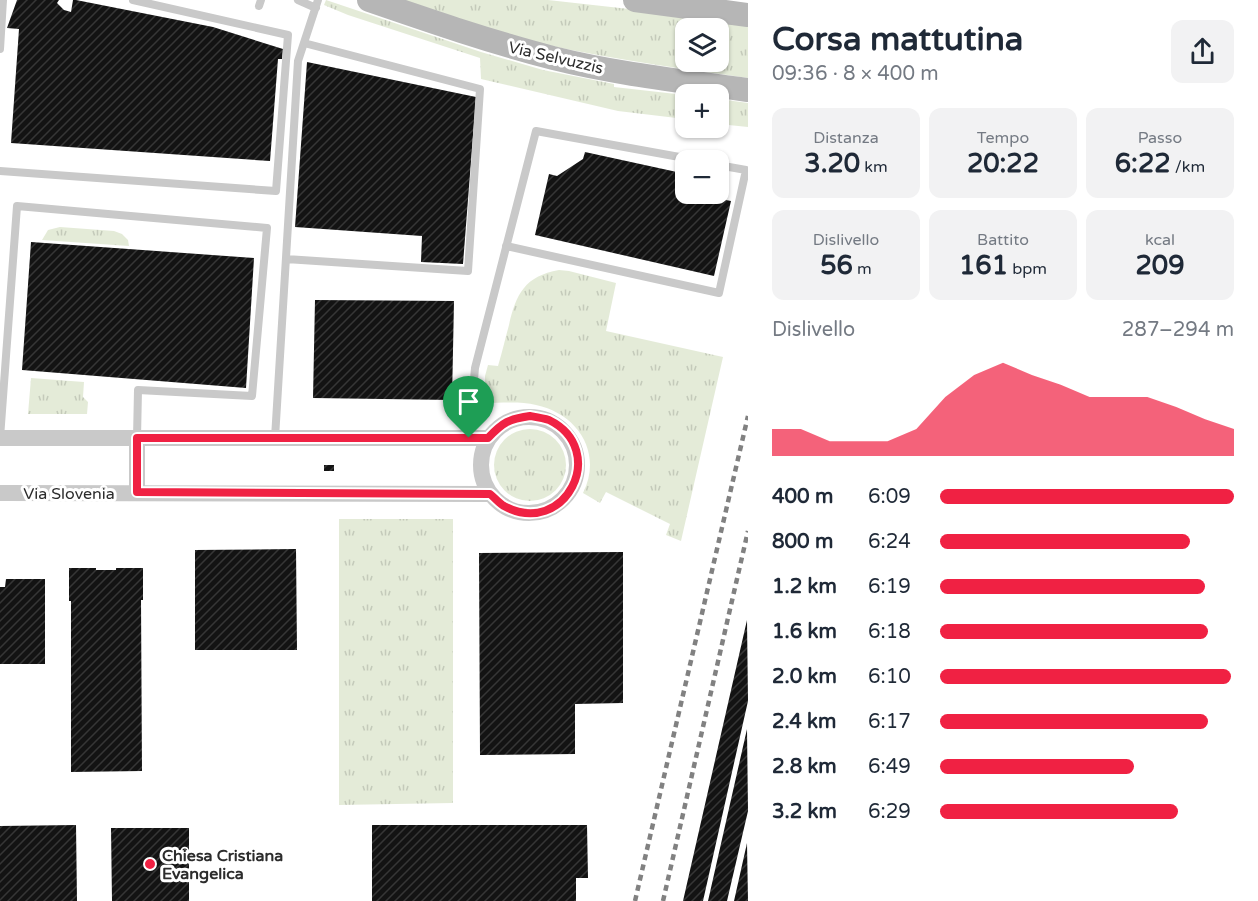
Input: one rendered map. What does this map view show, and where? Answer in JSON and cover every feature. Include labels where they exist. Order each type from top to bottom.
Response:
[{"type":"main road","name":"Via Selvuzzis","points":[[369,0],[497,43],[555,58],[611,70],[748,90]]},
{"type":"main road","points":[[635,0],[748,15]]},
{"type":"street","points":[[530,416],[546,419],[561,427],[572,440],[577,455],[578,471],[573,487],[563,500],[549,509],[534,513],[517,512],[502,505],[490,494],[483,481],[480,466],[482,451],[488,438],[500,426],[514,418],[530,416]]},
{"type":"street","points":[[0,438],[488,438]]},
{"type":"street","name":"Via Slovenia","points":[[137,438],[137,492]]},
{"type":"street","name":"Via Slovenia","points":[[0,493],[490,494]]},
{"type":"lane","points":[[0,49],[3,0]]},
{"type":"lane","points":[[0,171],[276,191],[288,35],[133,0]]},
{"type":"lane","points":[[275,438],[298,61],[317,4],[298,0]]},
{"type":"lane","points":[[286,259],[468,271],[480,88],[304,44]]},
{"type":"lane","points":[[469,438],[475,368],[536,131],[675,156]]},
{"type":"lane","points":[[506,246],[719,293],[746,170],[729,167]]},
{"type":"lane","points":[[0,438],[17,206],[267,228],[252,396],[138,390],[137,438]]},
{"type":"green space","points":[[326,0],[481,52],[543,70],[614,84],[614,87],[675,94],[675,118],[618,111],[481,79],[480,58],[324,5]]},
{"type":"green space","points":[[404,0],[548,0],[702,18],[675,18],[675,67],[542,44],[472,24]]},
{"type":"green space","points":[[729,22],[748,24],[748,78],[709,72],[729,72]]},
{"type":"green space","points":[[729,100],[748,103],[748,127],[729,125]]},
{"type":"green space","points":[[60,227],[114,231],[122,234],[128,240],[129,246],[42,240],[48,230]]},
{"type":"green space","points":[[559,270],[616,283],[606,331],[723,357],[681,541],[666,535],[670,524],[606,492],[600,503],[583,493],[590,464],[588,450],[575,426],[564,417],[551,410],[530,404],[485,403],[485,376],[488,365],[498,366],[519,296],[530,282],[547,273]]},
{"type":"green space","points":[[31,378],[84,382],[83,397],[88,402],[87,414],[28,414]]},
{"type":"green space","points":[[530,429],[550,435],[560,445],[566,465],[560,485],[550,495],[530,501],[510,495],[500,485],[494,465],[500,445],[510,435]]},
{"type":"green space","points":[[339,519],[453,519],[453,803],[339,805]]},
{"type":"building","points":[[17,0],[59,0],[57,3],[64,10],[71,12],[73,0],[76,0],[213,27],[283,49],[282,59],[278,59],[270,161],[11,143],[19,29],[7,28]]},
{"type":"building","points":[[307,62],[476,97],[463,264],[421,262],[422,236],[295,227]]},
{"type":"building","points":[[585,152],[675,172],[675,204],[729,204],[729,201],[731,201],[714,276],[535,235],[549,174],[557,176],[583,159]]},
{"type":"building","points":[[31,242],[254,258],[246,388],[22,370]]},
{"type":"building","points":[[315,300],[454,301],[452,400],[313,398]]},
{"type":"building","points":[[324,465],[334,465],[334,471],[324,471]]},
{"type":"building","points":[[296,549],[297,650],[195,650],[195,550]]},
{"type":"building","points":[[623,552],[623,703],[575,704],[575,754],[480,755],[479,553]]},
{"type":"building","points":[[69,568],[116,570],[116,568],[143,568],[143,600],[141,600],[142,771],[71,772]]},
{"type":"building","points":[[6,579],[45,579],[45,664],[0,664],[0,587],[5,587]]},
{"type":"building","points":[[747,620],[748,701],[703,901],[683,901]]},
{"type":"building","points":[[747,729],[748,811],[727,901],[708,901]]},
{"type":"building","points":[[76,825],[77,901],[0,901],[0,826]]},
{"type":"building","points":[[372,825],[587,825],[588,878],[576,878],[576,901],[372,901]]},
{"type":"building","name":"Chiesa Cristiana Evangelica","points":[[111,828],[189,828],[189,901],[112,901]]},
{"type":"building","points":[[747,843],[748,901],[734,901]]},
{"type":"railway","points":[[635,901],[748,416]]},
{"type":"railway","points":[[663,901],[748,531]]},
{"type":"place","name":"Chiesa Cristiana Evangelica","points":[[150,864]]},
{"type":"route","points":[[530,416],[546,419],[561,427],[572,440],[577,455],[578,471],[573,487],[563,500],[549,509],[534,513],[517,512],[502,505],[490,494],[137,492],[137,438],[469,438],[488,438],[500,426],[514,418],[530,416]]}]
